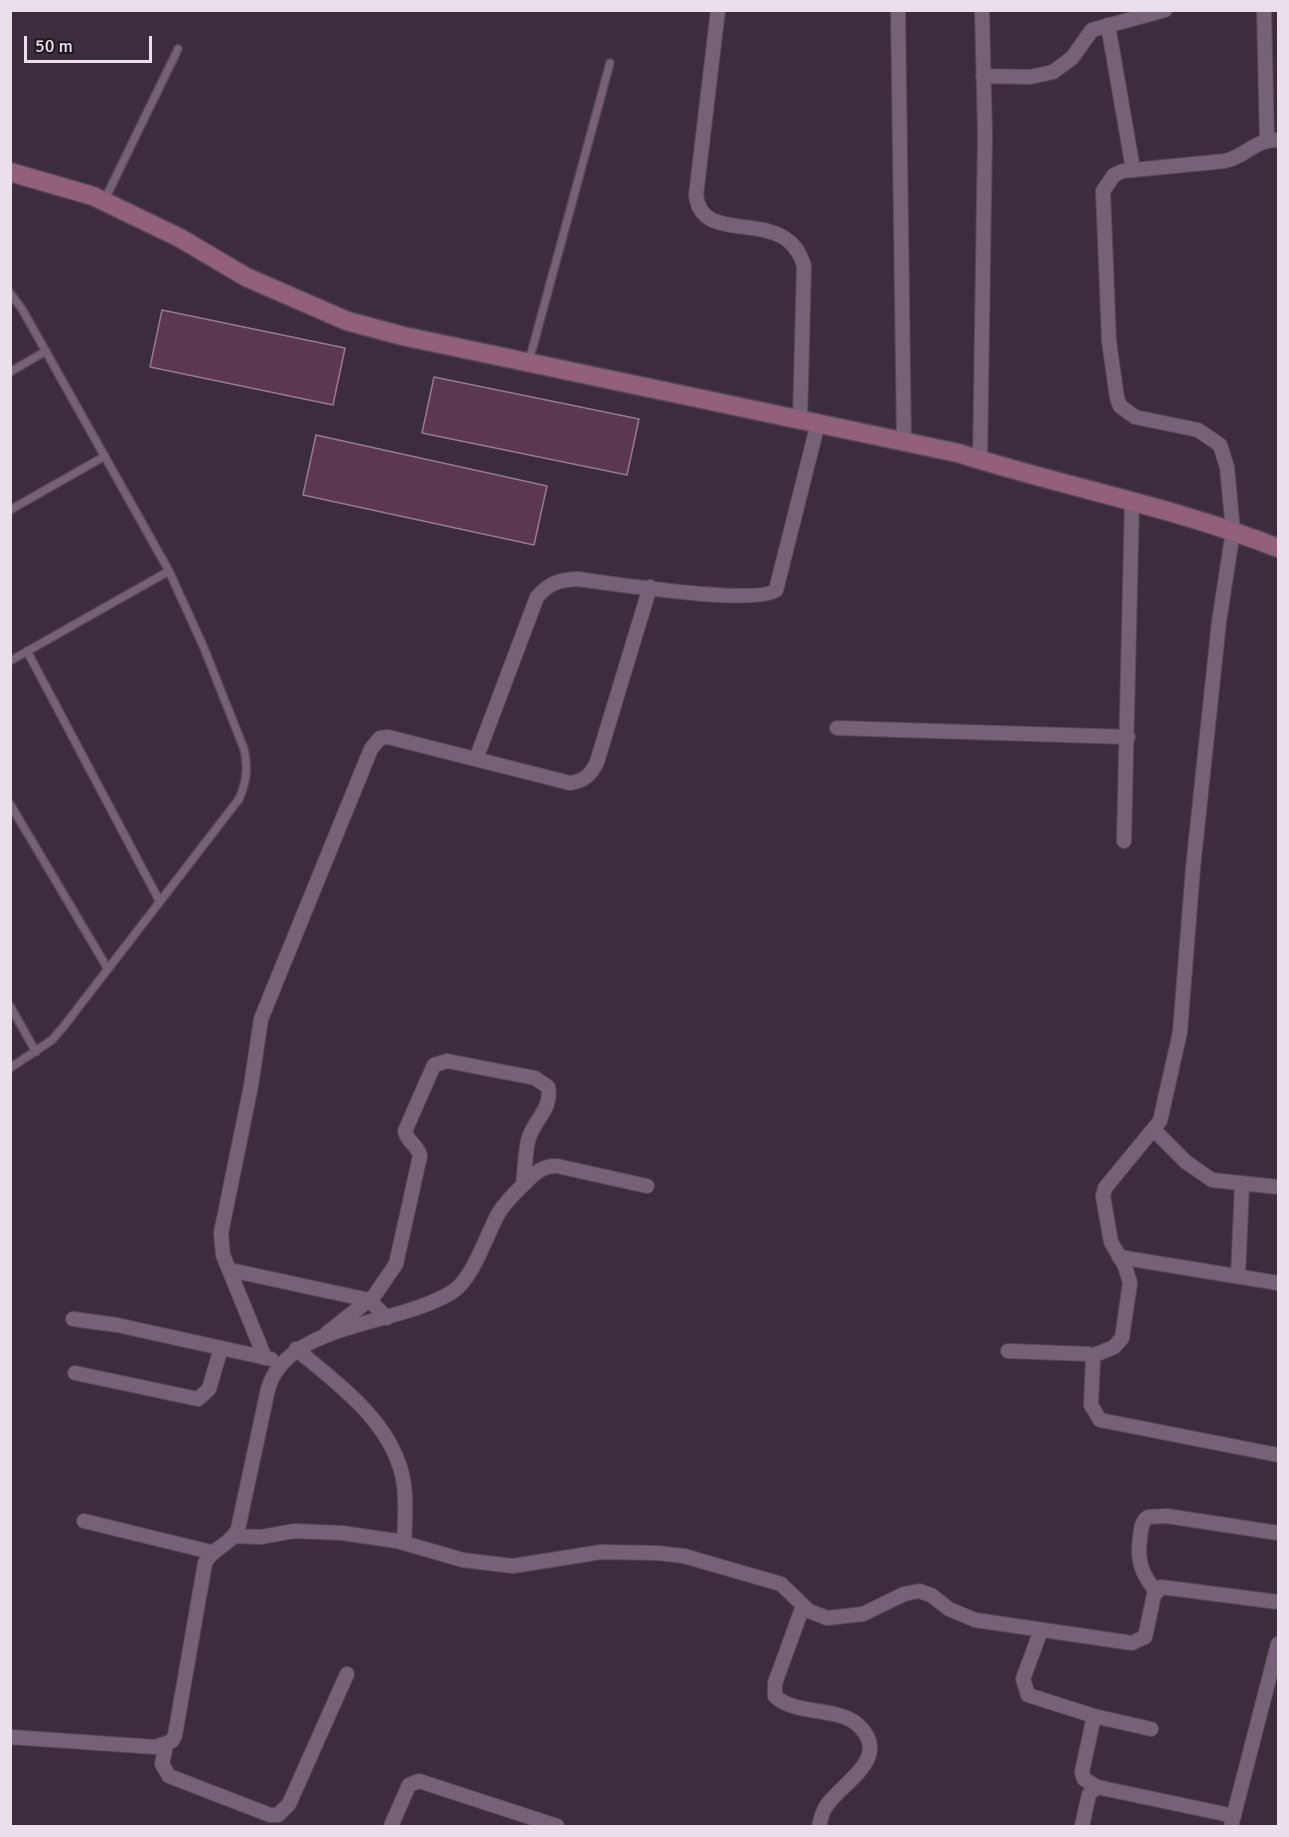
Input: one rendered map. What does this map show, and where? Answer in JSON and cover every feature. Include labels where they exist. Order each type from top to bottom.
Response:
[{"type":"street","points":[[476,759],[537,597],[545,587],[556,581],[577,579],[730,596],[765,596],[776,590],[809,421],[804,266],[800,251],[784,237],[772,232],[709,220],[698,208],[696,195],[718,10]]},
{"type":"street","points":[[898,10],[904,441]]},
{"type":"street","points":[[980,459],[982,10]]},
{"type":"street","points":[[983,76],[1030,77],[1053,72],[1072,58],[1092,30],[1165,10]]},
{"type":"street","points":[[1008,1351],[1086,1353],[1092,1356],[1114,1347],[1122,1338],[1130,1283],[1129,1275],[1109,1232],[1103,1196],[1105,1188],[1154,1130],[1163,1108],[1180,1032],[1193,868],[1219,622],[1233,531],[1227,467],[1220,446],[1198,430],[1135,417],[1120,406],[1109,341],[1103,191],[1114,175],[1133,170],[1235,159],[1254,145],[1273,140],[1272,67],[1264,10]]},
{"type":"street","points":[[1108,25],[1133,170]]},
{"type":"street","points":[[10,172],[51,182],[104,201],[180,238],[246,277],[347,321],[403,336],[529,361],[980,459],[1233,531],[1278,548]]},
{"type":"street","points":[[1124,841],[1132,502]]},
{"type":"street","points":[[265,1358],[224,1255],[220,1233],[251,1086],[261,1019],[371,749],[380,738],[388,737],[570,783],[588,777],[597,762],[650,587]]},
{"type":"street","points":[[837,728],[1128,737]]},
{"type":"street","points":[[320,1338],[369,1300],[389,1277],[396,1264],[420,1156],[419,1151],[408,1140],[405,1131],[434,1065],[447,1061],[513,1073],[535,1078],[548,1088],[544,1113],[534,1126],[528,1141],[523,1185]]},
{"type":"street","points":[[1154,1130],[1185,1162],[1212,1180],[1278,1187]]},
{"type":"street","points":[[234,1536],[268,1389],[272,1376],[281,1362],[297,1349],[320,1338],[433,1302],[462,1284],[499,1211],[523,1185],[542,1169],[551,1166],[647,1186]]},
{"type":"street","points":[[1238,1276],[1242,1184]]},
{"type":"street","points":[[1119,1257],[1278,1283]]},
{"type":"street","points":[[230,1270],[369,1300],[387,1318]]},
{"type":"street","points":[[73,1319],[117,1325],[281,1362]]},
{"type":"street","points":[[75,1373],[198,1399],[209,1389],[221,1348]]},
{"type":"street","points":[[297,1349],[357,1400],[375,1421],[395,1456],[402,1475],[404,1543]]},
{"type":"street","points":[[1092,1356],[1091,1405],[1100,1420],[1278,1455]]},
{"type":"street","points":[[1155,1590],[1144,1577],[1139,1562],[1141,1525],[1148,1517],[1167,1516],[1278,1533]]},
{"type":"street","points":[[84,1521],[211,1552]]},
{"type":"street","points":[[347,1674],[289,1804],[278,1815],[270,1815],[169,1776],[162,1764],[166,1745],[176,1735],[205,1563],[211,1552],[234,1536],[261,1536],[294,1531],[342,1533],[404,1543],[464,1560],[513,1566],[601,1552],[684,1556],[781,1584],[803,1606],[818,1616],[827,1618],[863,1614],[904,1594],[920,1591],[938,1599],[949,1609],[975,1620],[1136,1642],[1145,1637],[1155,1590]]},
{"type":"street","points":[[1155,1590],[1166,1586],[1278,1602]]},
{"type":"street","points":[[803,1606],[775,1683],[775,1696],[785,1703],[850,1720],[862,1731],[870,1751],[868,1761],[827,1804],[819,1827]]},
{"type":"street","points":[[1041,1630],[1023,1679],[1025,1690],[1033,1698],[1094,1716],[1151,1729]]},
{"type":"street","points":[[1094,1716],[1082,1772],[1084,1779],[1097,1787],[1232,1821],[1274,1681],[1278,1644]]},
{"type":"street","points":[[10,1737],[166,1745]]},
{"type":"street","points":[[391,1827],[409,1785],[419,1781],[557,1827]]},
{"type":"street","points":[[1082,1827],[1087,1798],[1097,1787]]},
{"type":"lane","points":[[104,201],[178,49]]},
{"type":"lane","points":[[529,361],[610,63]]},
{"type":"lane","points":[[10,293],[16,297],[169,571],[204,648],[244,748],[247,781],[239,799],[64,1026],[36,1052],[10,1068]]},
{"type":"lane","points":[[10,372],[46,351]]},
{"type":"lane","points":[[10,510],[105,456]]},
{"type":"lane","points":[[10,660],[169,571]]},
{"type":"lane","points":[[27,651],[160,902]]},
{"type":"lane","points":[[10,804],[108,969]]},
{"type":"lane","points":[[10,1006],[36,1052]]},
{"type":"building","points":[[162,310],[345,348],[333,405],[150,367]]},
{"type":"building","points":[[434,377],[639,419],[627,475],[422,433]]},
{"type":"building","points":[[316,435],[547,486],[534,545],[303,495]]}]
